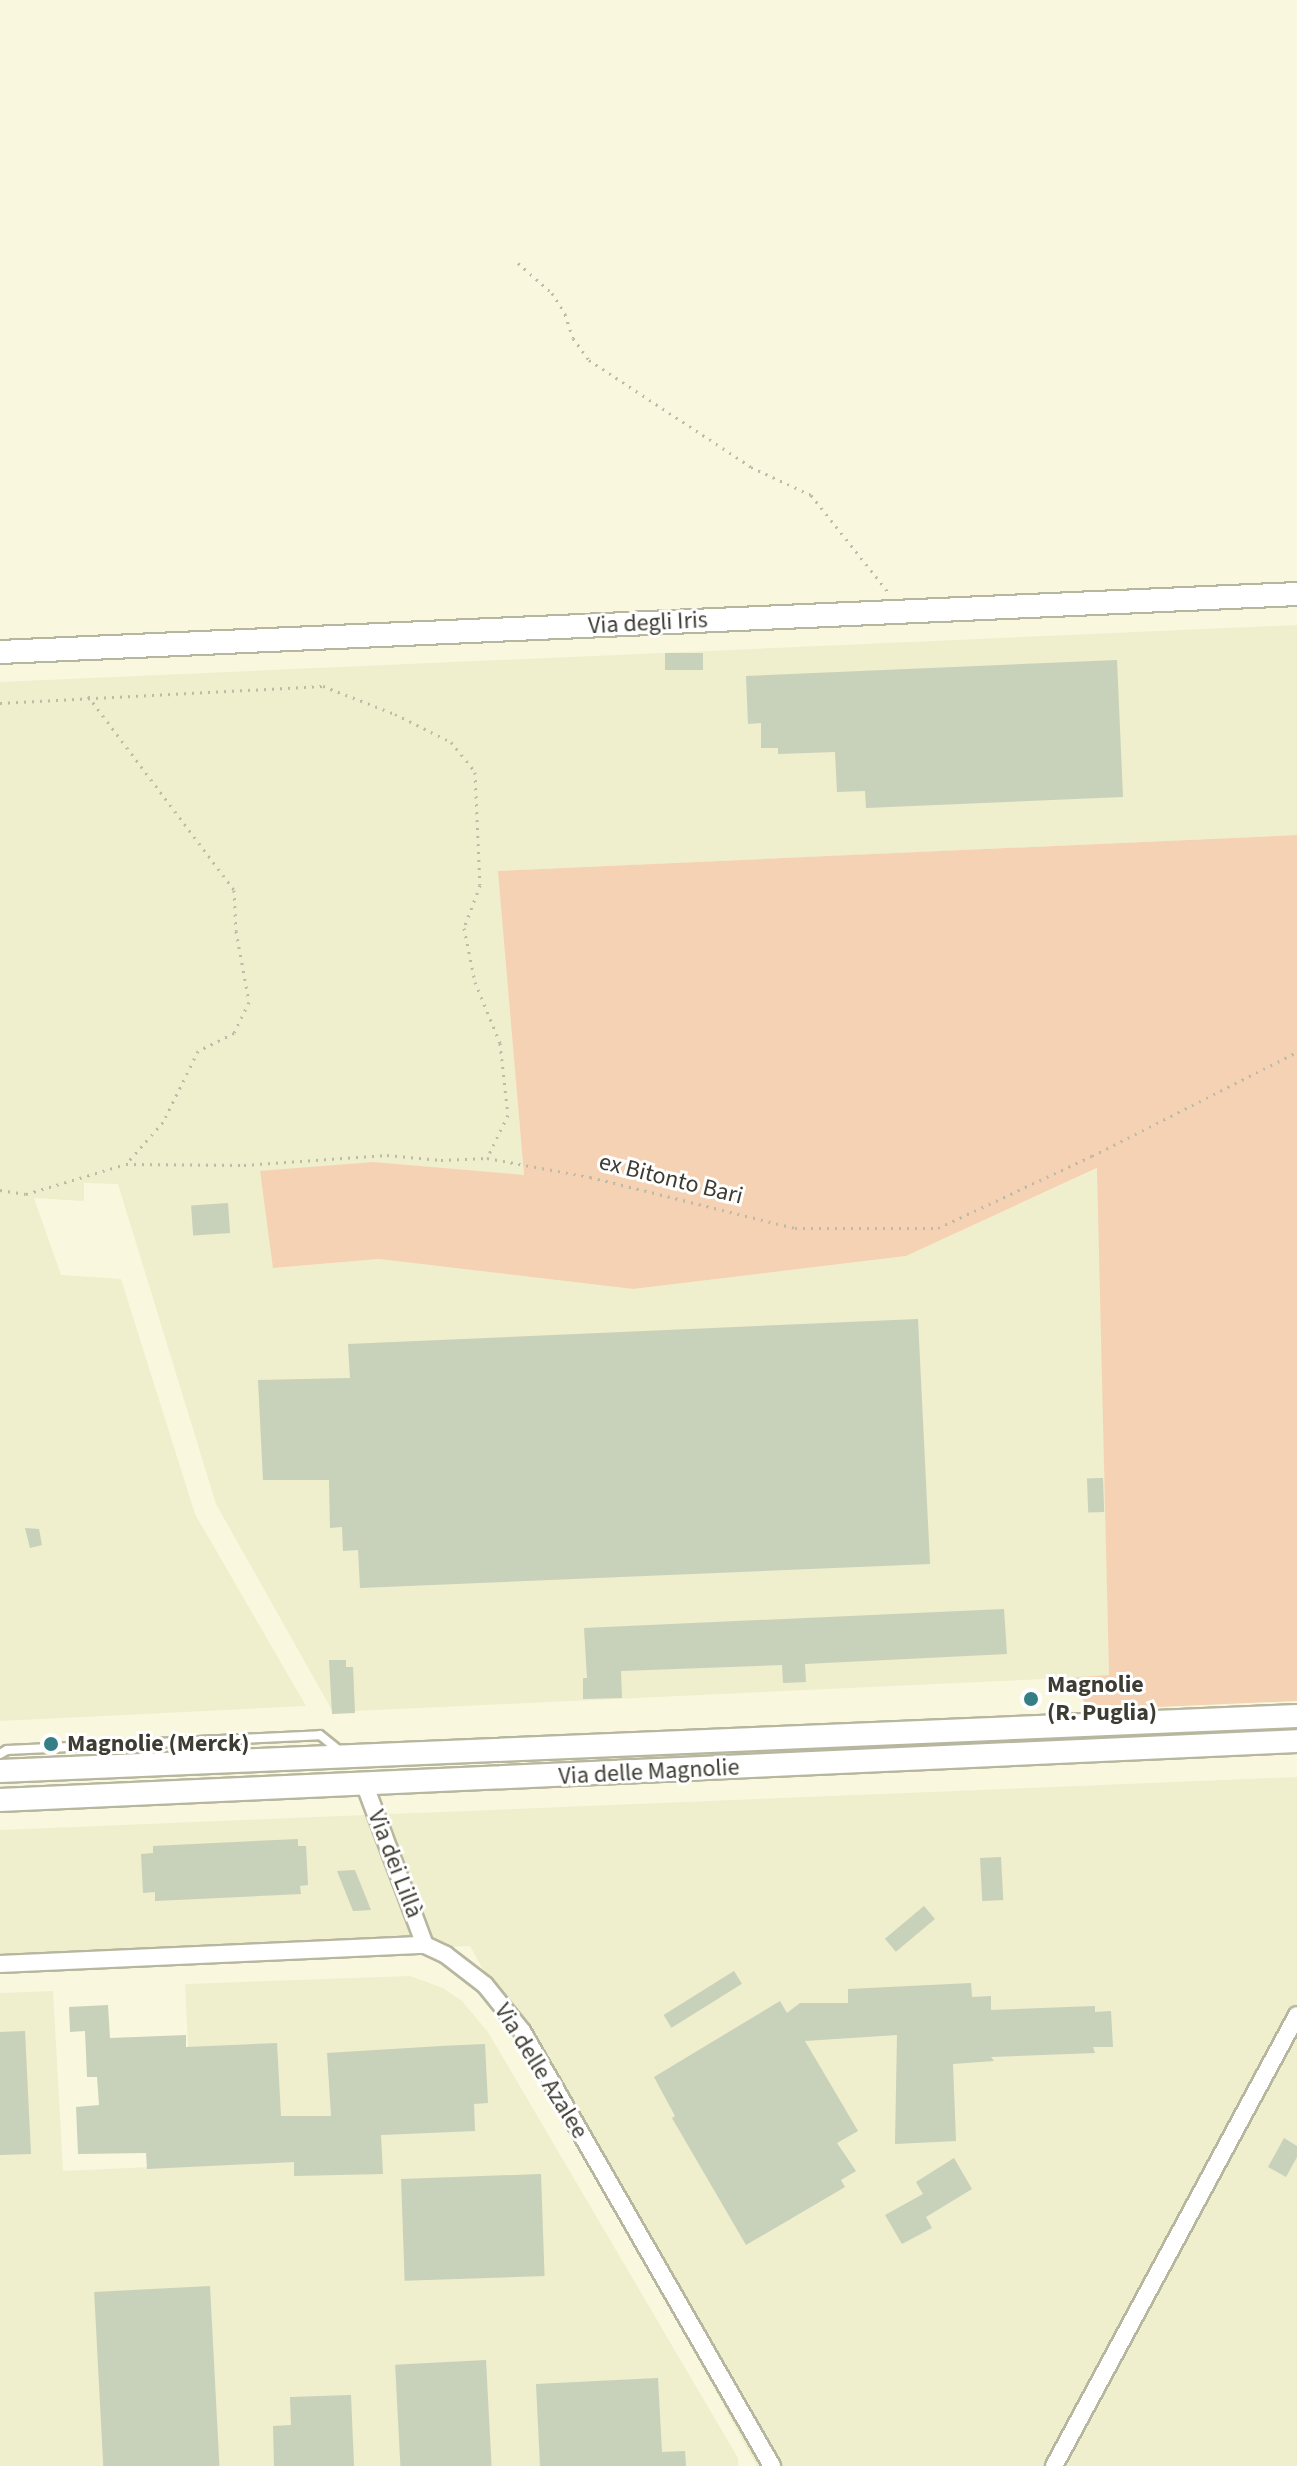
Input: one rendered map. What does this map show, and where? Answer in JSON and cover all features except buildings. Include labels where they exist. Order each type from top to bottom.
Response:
[{"type":"street","name":"Via degli Iris","points":[[0,652],[1297,594]]},
{"type":"street","name":"Via delle Magnolie","points":[[0,1771],[1297,1716]]},
{"type":"street","name":"Via delle Magnolie","points":[[0,1800],[1297,1741]]},
{"type":"street","points":[[347,1756],[356,1784]]},
{"type":"street","name":"Via dei Lillà","points":[[356,1784],[425,1945]]},
{"type":"street","points":[[0,1964],[425,1945]]},
{"type":"street","name":"Via delle Azalee","points":[[425,1945],[446,1955],[485,1985],[522,2031],[772,2466]]},
{"type":"street","points":[[1054,2466],[1297,2015]]},
{"type":"lane","points":[[0,1754],[7,1750],[320,1735],[347,1756]]},
{"type":"path","points":[[518,263],[552,293],[565,314],[573,338],[589,360],[751,467],[811,495],[903,612]]},
{"type":"path","points":[[0,703],[323,686],[395,714],[451,742],[475,772],[480,885],[464,928],[475,982],[500,1043],[508,1115],[487,1158]]},
{"type":"path","points":[[88,696],[234,890],[236,931],[249,1002],[234,1033],[198,1051],[163,1122],[126,1164]]},
{"type":"path","name":"ex Bitonto Bari","points":[[0,1190],[26,1194],[126,1164],[244,1165],[387,1155],[441,1160],[487,1158],[590,1177],[795,1228],[938,1228],[1092,1156],[1297,1052]]},
{"type":"shaded area","points":[[1297,625],[1297,835],[499,871],[524,1176],[373,1162],[260,1172],[274,1268],[379,1259],[633,1289],[906,1256],[1098,1168],[1109,1676],[333,1712],[216,1504],[118,1184],[84,1183],[84,1201],[34,1198],[61,1275],[121,1279],[195,1514],[306,1706],[0,1721],[0,682]]},
{"type":"shaded area","points":[[1297,835],[1297,1701],[1091,1710],[1066,1678],[1109,1675],[1097,1168],[906,1256],[633,1289],[379,1259],[273,1268],[260,1171],[373,1162],[524,1175],[498,871]]},
{"type":"shaded area","points":[[1297,1777],[1297,2466],[757,2466],[470,1946],[0,1968],[0,1830]]},
{"type":"shaded area","points":[[410,1976],[443,1988],[462,2001],[488,2032],[738,2458],[738,2466],[0,2466],[0,1993],[53,1991],[63,2171],[194,2165],[185,1984]]},
{"type":"place","name":"Magnolie (R. Puglia)","points":[[1031,1699]]},
{"type":"place","name":"Magnolie (Merck)","points":[[51,1744]]}]
